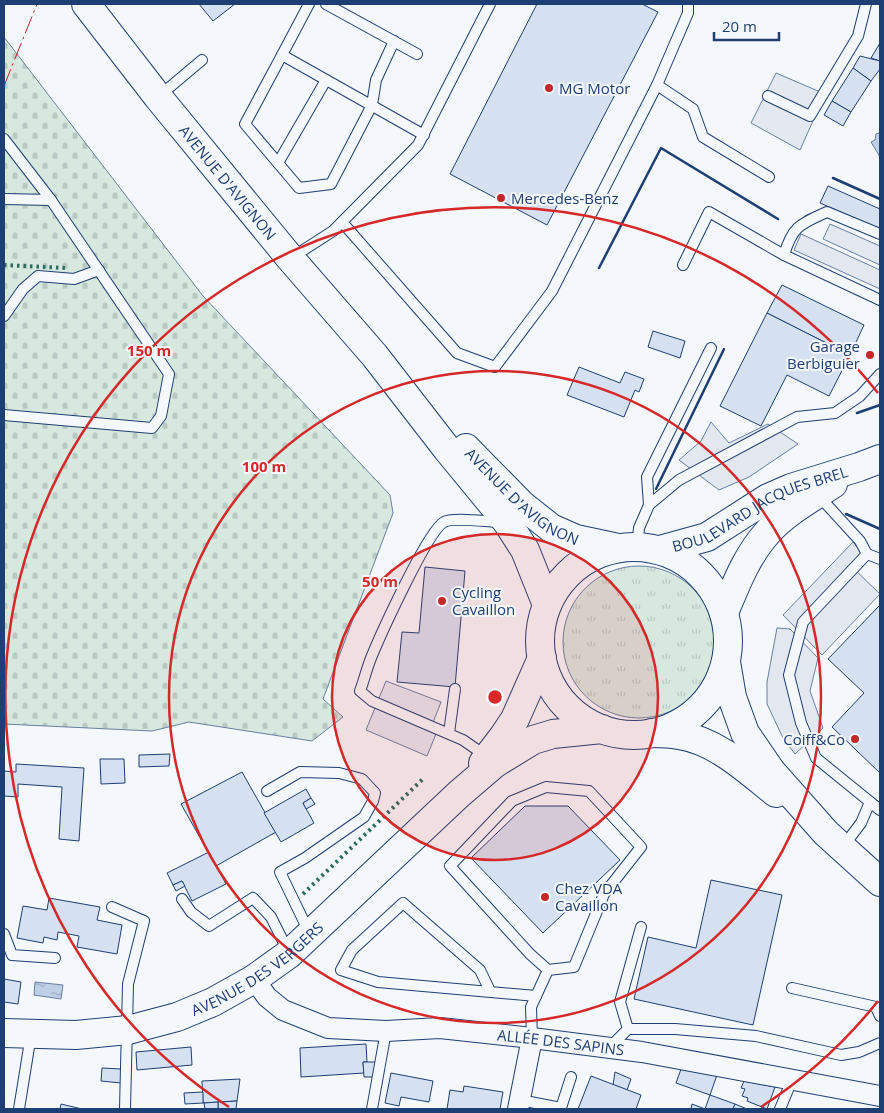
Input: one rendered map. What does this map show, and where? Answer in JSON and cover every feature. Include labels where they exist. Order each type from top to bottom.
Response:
[{"type":"main road","name":"AVENUE D'AVIGNON","points":[[86,4],[158,97],[290,258],[375,356],[447,450],[507,522],[525,550],[547,605]]},
{"type":"main road","name":"AVENUE D'AVIGNON","points":[[375,356],[522,505],[551,528],[576,539],[639,548]]},
{"type":"main road","name":"BOULEVARD JACQUES BREL","points":[[542,658],[540,640],[542,622],[547,605],[562,580],[584,561],[601,553],[707,537],[768,498],[791,488],[870,463]]},
{"type":"main road","name":"BOULEVARD JACQUES BREL","points":[[724,613],[741,572],[753,551],[769,530],[817,494],[870,463]]},
{"type":"main road","points":[[639,548],[677,557],[693,567],[711,588],[724,613],[728,629],[726,662],[712,694],[700,708],[686,719],[669,728],[652,733]]},
{"type":"main road","points":[[542,658],[547,677],[557,694],[585,721],[602,729],[618,733],[680,735],[699,740],[727,754],[834,840],[880,882]]},
{"type":"main road","name":"AVENUE DES VERGERS","points":[[459,794],[504,737],[515,719],[542,658]]},
{"type":"main road","points":[[726,662],[732,697],[746,733],[771,771],[834,840]]},
{"type":"main road","name":"AVENUE DES VERGERS","points":[[4,1033],[76,1035],[128,1030],[177,1017],[212,1002],[254,979],[289,954],[459,794],[494,764],[533,740],[553,734],[602,729]]},
{"type":"street","name":"ALLÉE DES SAPINS","points":[[254,979],[267,997],[284,1010],[328,1028],[386,1031],[440,1028],[532,1038],[642,1052],[880,1096]]},
{"type":"street","points":[[519,1105],[532,1038]]},
{"type":"lane","points":[[309,4],[244,124],[300,188],[331,184],[372,106],[376,80],[394,41]]},
{"type":"lane","points":[[326,4],[417,54]]},
{"type":"lane","points":[[290,258],[333,231],[418,145],[490,4]]},
{"type":"lane","points":[[342,222],[457,353],[495,367],[552,291],[657,85],[688,13],[688,4]]},
{"type":"lane","points":[[768,96],[810,116],[858,36],[866,4]]},
{"type":"lane","points":[[282,55],[424,135]]},
{"type":"lane","points":[[158,97],[202,60]]},
{"type":"lane","points":[[278,164],[326,80]]},
{"type":"lane","points":[[657,85],[693,109],[702,137],[768,177]]},
{"type":"lane","points":[[4,139],[51,200],[169,374],[161,416],[152,428],[4,415]]},
{"type":"lane","points":[[4,199],[51,200]]},
{"type":"lane","points":[[683,265],[709,212],[784,254],[880,300]]},
{"type":"lane","points":[[784,254],[787,243],[799,224],[827,212],[880,234]]},
{"type":"lane","points":[[4,316],[23,289],[38,276],[74,279],[98,270]]},
{"type":"lane","points":[[639,548],[639,528],[648,505],[647,477],[711,348]]},
{"type":"lane","points":[[648,505],[680,480],[797,417],[835,413],[860,396],[880,374]]},
{"type":"lane","points":[[817,494],[860,541],[867,554],[880,559]]},
{"type":"lane","points":[[487,757],[464,740],[372,700],[360,691],[371,658],[432,533],[444,522],[458,520],[507,522]]},
{"type":"lane","points":[[867,554],[803,622],[789,675],[801,723],[816,758],[880,810]]},
{"type":"lane","points":[[449,733],[455,690]]},
{"type":"lane","points":[[267,790],[300,772],[339,773],[362,779],[375,793],[364,818],[334,840],[280,872],[310,935]]},
{"type":"lane","points":[[546,787],[589,791],[641,847],[604,894],[574,967],[548,970],[530,954],[450,866],[512,801],[546,787]]},
{"type":"lane","points":[[834,840],[861,823],[870,802]]},
{"type":"lane","points":[[182,899],[191,912],[209,926],[254,898],[271,916],[289,954]]},
{"type":"lane","points":[[490,991],[480,970],[403,903],[352,950],[341,970],[378,982],[536,996]]},
{"type":"lane","points":[[112,907],[144,921],[128,984],[126,1109]]},
{"type":"lane","points":[[628,1029],[620,1002],[641,928]]},
{"type":"lane","points":[[4,934],[12,955],[56,958]]},
{"type":"lane","points":[[532,1038],[531,1007],[548,970]]},
{"type":"lane","points":[[792,988],[876,1007],[880,1016]]},
{"type":"lane","points":[[609,1048],[628,1029],[675,1029],[756,1036],[841,1055],[859,1052],[880,1043]]},
{"type":"lane","points":[[372,1109],[386,1031]]},
{"type":"lane","points":[[19,1109],[31,1034]]},
{"type":"lane","points":[[519,1105],[561,1109],[571,1077]]},
{"type":"lane","points":[[780,1109],[792,1080]]},
{"type":"green space","points":[[4,37],[203,296],[390,495],[393,513],[323,699],[343,717],[312,741],[189,722],[152,731],[4,724]]},
{"type":"green space","points":[[639,566],[668,572],[693,588],[709,613],[715,642],[709,671],[693,696],[668,712],[639,718],[610,712],[585,696],[569,671],[563,642],[569,613],[585,588],[610,572]]},
{"type":"shaded area","points":[[776,73],[825,94],[800,150],[751,123]]},
{"type":"shaded area","points":[[830,224],[880,246],[880,265],[823,239]]},
{"type":"shaded area","points":[[801,234],[880,270],[880,289],[794,250]]},
{"type":"shaded area","points":[[711,422],[729,443],[768,424],[798,444],[749,477],[719,490],[679,460],[701,441]]},
{"type":"shaded area","points":[[853,542],[863,554],[852,567],[880,594],[822,655],[783,615]]},
{"type":"shaded area","points":[[777,628],[790,629],[818,658],[810,691],[823,728],[795,754],[783,738],[767,704],[767,682]]},
{"type":"shaded area","points":[[386,681],[441,702],[432,725],[438,729],[427,756],[366,730]]},
{"type":"water","points":[[880,133],[880,157],[871,142],[875,140],[876,134]]},
{"type":"water","points":[[35,982],[63,985],[61,999],[34,995]]},
{"type":"building","points":[[199,4],[235,4],[213,21]]},
{"type":"building","points":[[537,4],[642,4],[658,12],[547,225],[450,174]]},
{"type":"building","points":[[880,43],[880,61],[871,58]]},
{"type":"building","points":[[860,56],[880,61],[880,69],[871,81],[853,68]]},
{"type":"building","points":[[853,68],[871,81],[851,112],[832,101]]},
{"type":"building","points":[[832,101],[851,112],[843,126],[824,115]]},
{"type":"building","points":[[828,186],[880,209],[880,229],[820,203]]},
{"type":"building","points":[[782,285],[864,325],[850,355],[767,313]]},
{"type":"building","points":[[767,313],[850,355],[829,396],[787,375],[761,426],[720,406]]},
{"type":"building","points":[[653,331],[685,341],[680,358],[648,347]]},
{"type":"building","points":[[579,367],[620,383],[625,372],[644,379],[639,392],[635,390],[624,417],[567,395]]},
{"type":"building","name":"Cycling Cavaillon","points":[[425,567],[465,571],[455,687],[397,682],[402,632],[419,633]]},
{"type":"building","points":[[880,605],[880,773],[832,727],[864,693],[828,659]]},
{"type":"building","points":[[170,754],[169,766],[139,767],[139,755]]},
{"type":"building","points":[[100,759],[124,759],[125,783],[101,784]]},
{"type":"building","points":[[16,764],[84,768],[79,841],[59,839],[62,787],[18,784],[18,797],[4,796],[4,771],[16,772]]},
{"type":"building","points":[[242,772],[276,832],[216,866],[181,804]]},
{"type":"building","points":[[306,789],[311,798],[303,803],[314,823],[281,842],[264,813]]},
{"type":"building","points":[[311,798],[315,804],[306,809],[303,803]]},
{"type":"building","name":"Chez VDA Cavaillon","points":[[525,806],[568,806],[620,860],[543,933],[471,858]]},
{"type":"building","points":[[209,852],[226,884],[192,901],[182,881],[173,885],[167,873]]},
{"type":"building","points":[[711,880],[782,895],[753,1025],[634,999],[648,937],[696,948]]},
{"type":"building","points":[[182,881],[185,886],[176,891],[173,885]]},
{"type":"building","points":[[49,898],[100,907],[97,920],[122,925],[117,954],[77,947],[79,936],[58,932],[57,940],[44,937],[43,943],[17,938],[23,906],[47,910]]},
{"type":"building","points":[[4,979],[21,982],[18,1004],[4,1002]]},
{"type":"building","points":[[366,1044],[367,1062],[363,1062],[364,1073],[301,1077],[300,1048]]},
{"type":"building","points":[[191,1047],[192,1065],[137,1070],[136,1052]]},
{"type":"building","points":[[363,1062],[376,1062],[373,1077],[364,1077]]},
{"type":"building","points":[[102,1068],[121,1069],[121,1083],[101,1081]]},
{"type":"building","points":[[681,1069],[717,1075],[710,1095],[676,1083]]},
{"type":"building","points":[[615,1072],[631,1079],[627,1090],[613,1085]]},
{"type":"building","points":[[391,1073],[433,1081],[429,1102],[401,1097],[399,1106],[385,1103]]},
{"type":"building","points":[[591,1076],[641,1095],[636,1109],[578,1109]]},
{"type":"building","points":[[240,1079],[237,1101],[203,1103],[202,1081]]},
{"type":"building","points":[[744,1081],[775,1087],[767,1109],[747,1101],[748,1098],[742,1096],[745,1089],[741,1088]]},
{"type":"building","points":[[464,1086],[503,1092],[500,1109],[447,1109],[450,1090],[463,1092]]},
{"type":"building","points":[[203,1092],[203,1103],[185,1104],[184,1093]]},
{"type":"building","points":[[710,1095],[735,1104],[733,1109],[705,1109]]},
{"type":"building","points":[[237,1101],[236,1109],[218,1109],[218,1102]]},
{"type":"building","points":[[218,1102],[218,1109],[205,1109],[204,1103]]},
{"type":"building","points":[[61,1104],[82,1109],[60,1109]]},
{"type":"building","points":[[692,1104],[705,1109],[691,1109]]},
{"type":"building","points":[[735,1104],[747,1109],[733,1109]]},
{"type":"hedge","points":[[4,265],[66,268]]},
{"type":"hedge","points":[[303,894],[424,778]]},
{"type":"wall","points":[[599,268],[661,148],[778,219]]},
{"type":"wall","points":[[833,178],[880,199]]},
{"type":"wall","points":[[656,489],[724,349]]},
{"type":"wall","points":[[857,413],[880,405]]},
{"type":"wall","points":[[846,514],[880,529]]},
{"type":"power","points":[[4,86],[37,4]]},
{"type":"place","name":"MG Motor","points":[[549,88]]},
{"type":"place","name":"Mercedes-Benz","points":[[501,198]]},
{"type":"place","name":"Garage Berbiguier","points":[[870,355]]},
{"type":"place","name":"Cycling Cavaillon","points":[[442,601]]},
{"type":"place","name":"Coiff&Co","points":[[855,739]]},
{"type":"place","name":"Chez VDA Cavaillon","points":[[545,897]]}]
